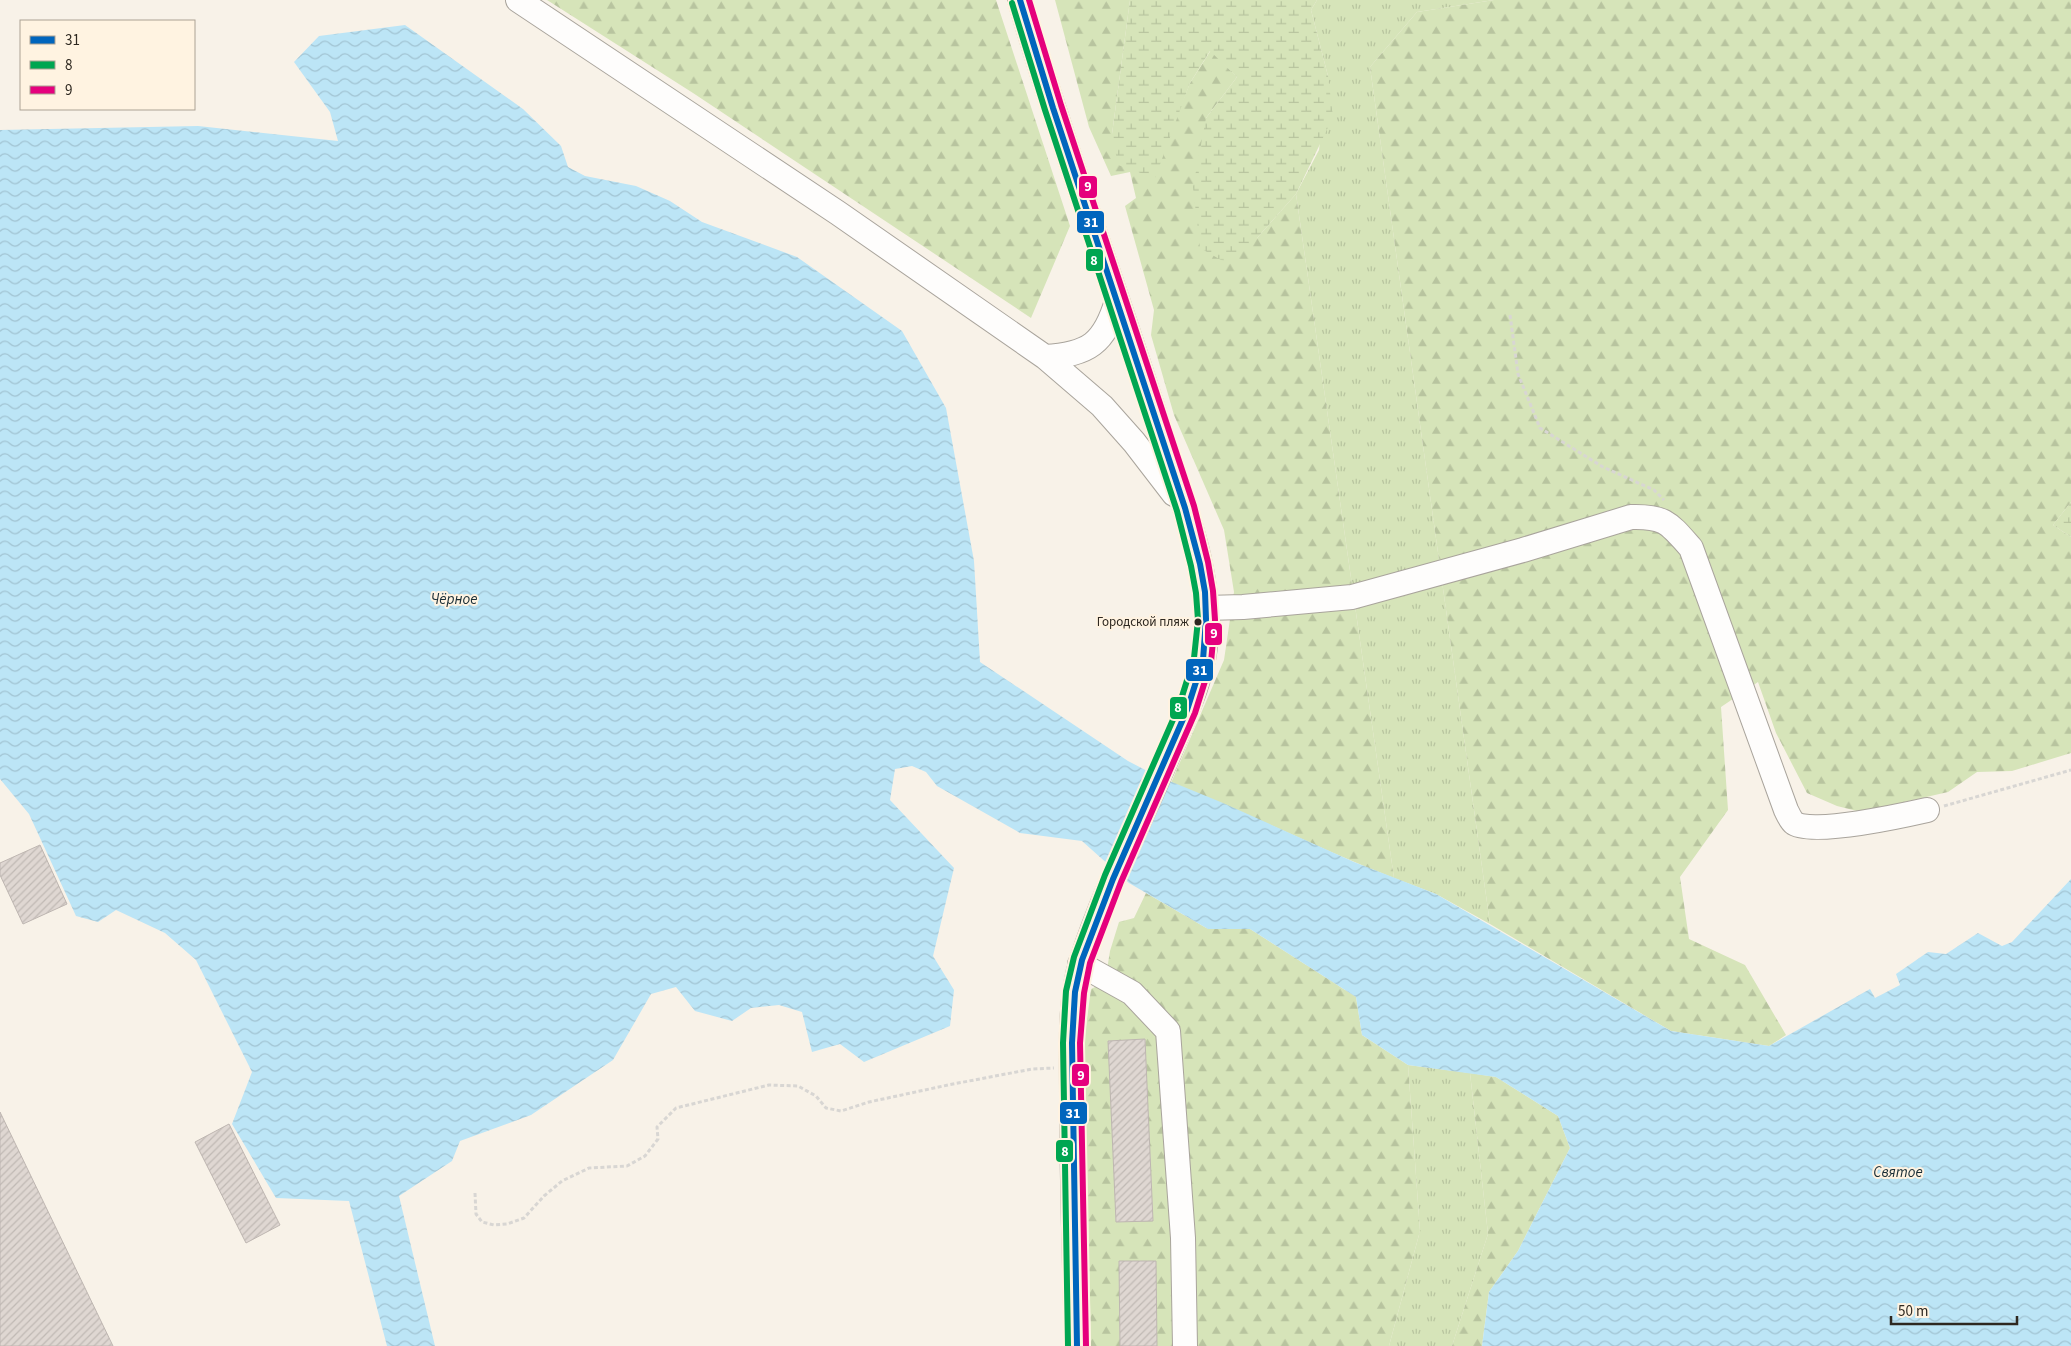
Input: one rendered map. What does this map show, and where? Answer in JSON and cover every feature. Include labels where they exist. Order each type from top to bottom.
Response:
[{"type":"street","points":[[518,0],[838,213],[1045,357],[1102,406],[1134,442],[1183,505]]},
{"type":"street","points":[[1020,0],[1043,80],[1140,368],[1183,505],[1196,549],[1203,581],[1206,608],[1205,647],[1194,691],[1162,768],[1112,878],[1080,964],[1072,1020],[1077,1346]]},
{"type":"street","points":[[1045,357],[1068,356],[1086,350],[1104,333],[1116,301]]},
{"type":"street","points":[[1206,608],[1244,607],[1352,597],[1523,550],[1631,516],[1649,516],[1664,520],[1691,548],[1786,810],[1794,823],[1806,828],[1854,824],[1873,822],[1927,810]]},
{"type":"street","points":[[1080,964],[1132,993],[1168,1031],[1183,1238],[1185,1346]]},
{"type":"path","points":[[1510,314],[1518,374],[1540,428],[1603,467],[1654,490],[1665,501],[1664,520]]},
{"type":"path","points":[[1927,810],[2071,770]]},
{"type":"path","points":[[475,1193],[476,1214],[482,1222],[494,1225],[507,1224],[524,1218],[544,1196],[562,1181],[589,1168],[627,1166],[645,1156],[658,1139],[657,1127],[676,1108],[768,1085],[798,1086],[816,1096],[826,1108],[841,1111],[869,1102],[948,1085],[1032,1070],[1072,1066]]},
{"type":"green space","points":[[547,0],[996,0],[1070,226],[1031,318],[693,93]]},
{"type":"green space","points":[[1055,0],[1130,0],[1112,134],[1182,103],[1190,83],[1211,50],[1237,77],[1206,118],[1257,238],[1296,194],[1394,878],[1171,783],[1224,660],[1234,592],[1224,530],[1174,415],[1151,335],[1154,310],[1125,206],[1136,198],[1130,172],[1111,176],[1089,127]]},
{"type":"green space","points":[[1130,0],[1317,0],[1311,10],[1328,76],[1333,117],[1296,194],[1257,238],[1230,261],[1221,260],[1200,248],[1193,187],[1206,118],[1237,77],[1210,51],[1190,83],[1155,178],[1118,165],[1112,134]]},
{"type":"green space","points":[[1317,0],[1494,0],[1417,12],[1370,67],[1490,924],[1436,894],[1394,878],[1296,194],[1319,150],[1328,76],[1311,10]]},
{"type":"green space","points":[[1494,0],[2071,0],[2071,502],[2053,525],[2071,537],[2071,753],[2012,771],[1977,772],[1948,792],[1861,812],[1837,806],[1807,793],[1776,733],[1758,682],[1721,707],[1728,810],[1680,877],[1689,939],[1745,965],[1786,1035],[1769,1046],[1671,1031],[1490,924],[1370,67],[1417,12]]},
{"type":"green space","points":[[2071,502],[2071,537],[2053,525]]},
{"type":"green space","points":[[1146,893],[1208,929],[1250,929],[1356,997],[1362,1035],[1408,1065],[1420,1231],[1389,1346],[1157,1346],[1155,1261],[1119,1261],[1120,1346],[1091,1346],[1084,1042],[1091,989],[1105,982],[1110,951],[1119,922],[1134,918]],"holes":[[[1145,1039],[1153,1220],[1116,1222],[1109,1041]]]},
{"type":"green space","points":[[1408,1065],[1470,1073],[1488,1234],[1452,1346],[1389,1346],[1420,1231]]},
{"type":"green space","points":[[1470,1073],[1496,1077],[1558,1116],[1570,1148],[1518,1251],[1489,1292],[1482,1346],[1452,1346],[1488,1234]]},
{"type":"water","name":"Чёрное","points":[[405,25],[523,109],[561,146],[568,167],[585,176],[636,186],[670,201],[702,222],[797,257],[902,331],[946,408],[974,561],[980,662],[1128,761],[1155,775],[1223,803],[1354,862],[1436,894],[1671,1031],[1769,1046],[1870,989],[1875,998],[1900,985],[1896,974],[1928,952],[1946,954],[1978,933],[2002,946],[2012,942],[2071,879],[2071,1346],[1482,1346],[1489,1292],[1518,1251],[1570,1148],[1558,1116],[1496,1077],[1408,1065],[1362,1035],[1356,997],[1250,929],[1208,929],[1129,883],[1082,841],[1020,833],[937,786],[926,772],[912,766],[895,769],[890,800],[954,868],[933,956],[954,990],[950,1026],[864,1062],[840,1044],[812,1052],[802,1012],[779,1005],[751,1008],[732,1021],[695,1011],[676,987],[651,994],[613,1060],[531,1115],[460,1141],[452,1161],[399,1196],[435,1346],[387,1346],[349,1201],[276,1198],[232,1124],[252,1072],[196,960],[165,933],[116,910],[98,922],[76,916],[29,814],[0,779],[0,130],[198,126],[338,141],[330,112],[294,62],[319,36]]},
{"type":"building","points":[[40,845],[67,904],[23,924],[0,875],[0,863]]},
{"type":"building","points":[[1145,1039],[1153,1221],[1116,1222],[1108,1041]]},
{"type":"building","points":[[0,1112],[113,1346],[0,1346]]},
{"type":"building","points":[[229,1124],[280,1225],[246,1243],[195,1142]]},
{"type":"building","points":[[1119,1261],[1156,1261],[1157,1346],[1120,1346]]},
{"type":"transit line","name":"31","points":[[1020,0],[1053,108],[1185,508],[1200,564],[1205,592],[1206,619],[1203,660],[1187,710],[1113,879],[1082,960],[1075,992],[1072,1043],[1077,1346]]},
{"type":"transit line","name":"9","points":[[1029,0],[1061,105],[1194,506],[1208,562],[1215,620],[1211,662],[1195,713],[1121,882],[1090,963],[1084,993],[1080,1043],[1086,1346]]},
{"type":"transit line","name":"8","points":[[1012,3],[1045,110],[1177,511],[1191,566],[1198,620],[1194,658],[1179,706],[1105,875],[1074,957],[1066,991],[1063,1043],[1068,1346]]},
{"type":"place","name":"Городской пляж","points":[[1198,622]]},
{"type":"water label","name":"Святое","points":[[1898,1172]]}]
